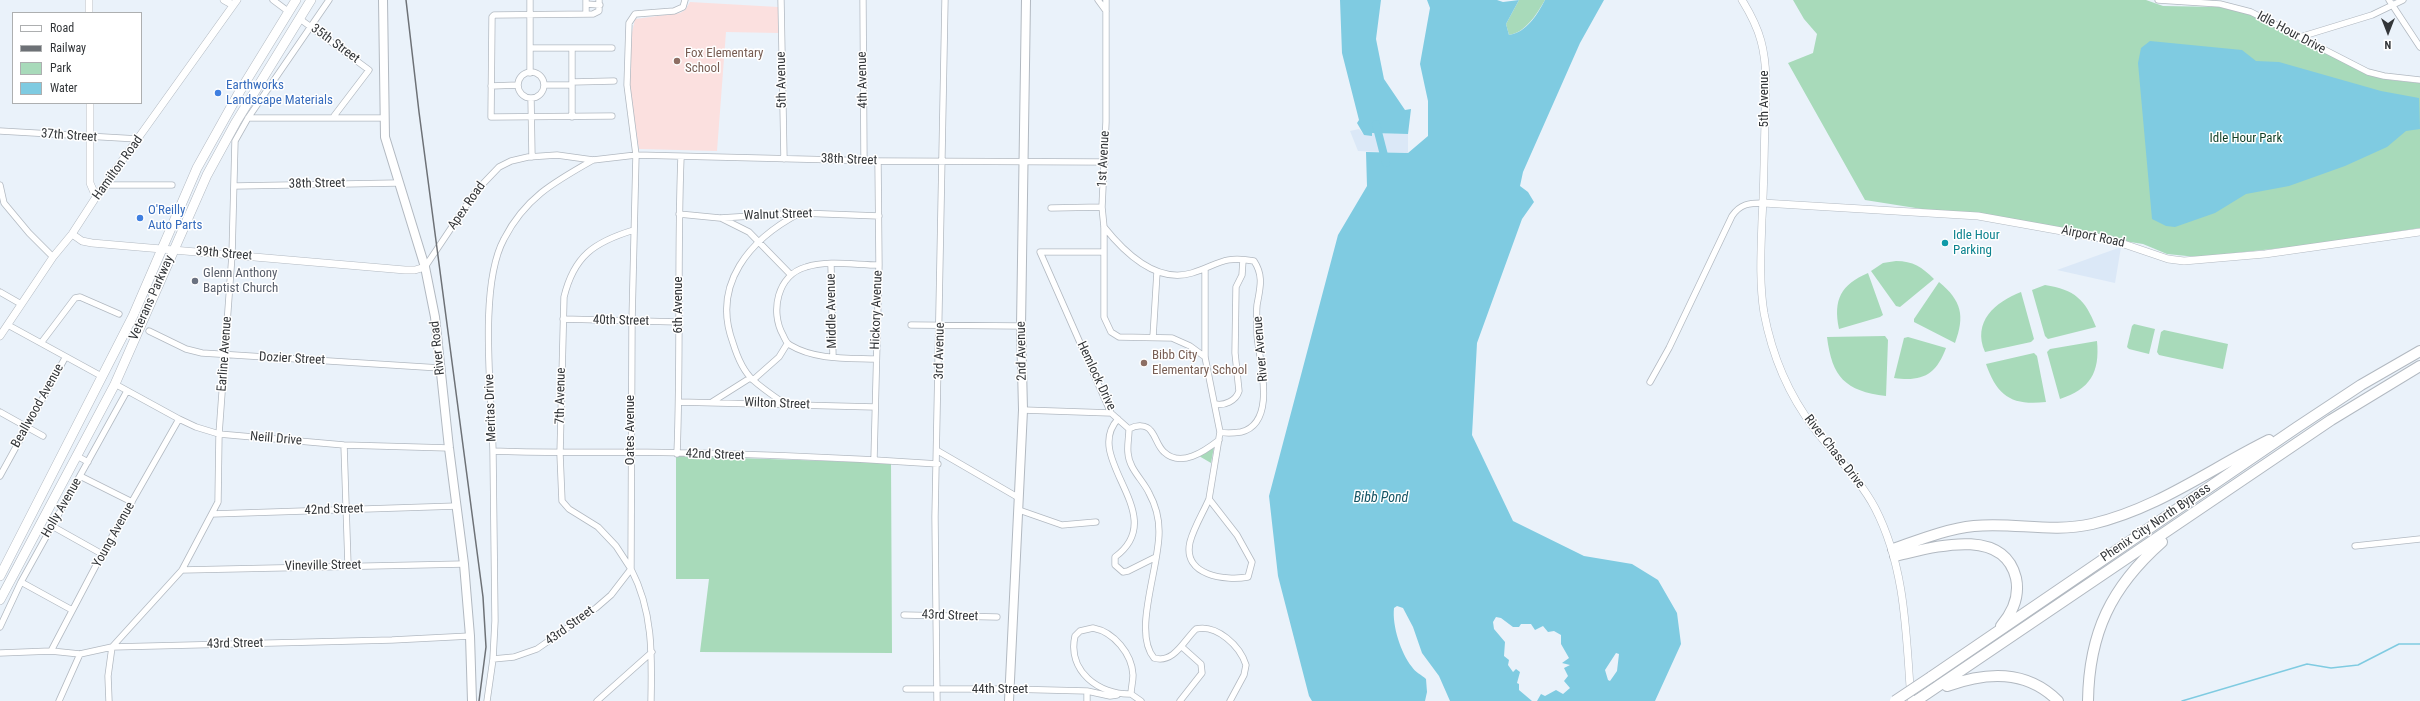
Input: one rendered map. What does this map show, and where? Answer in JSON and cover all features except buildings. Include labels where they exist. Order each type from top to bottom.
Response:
[{"type":"highway","name":"Phenix City North Bypass","points":[[1895,701],[2296,428],[2361,385],[2420,351]]},
{"type":"highway","name":"Phenix City North Bypass","points":[[1916,701],[1932,692],[2354,405],[2420,366]]},
{"type":"highway","points":[[1894,552],[1949,531],[1975,526],[2054,528],[2090,524],[2116,518],[2151,504],[2254,447],[2296,428]]},
{"type":"highway","points":[[2088,701],[2089,672],[2096,636],[2121,585],[2145,557],[2213,500]]},
{"type":"highway","points":[[1894,552],[1958,543],[1984,547],[2001,555],[2013,570],[2017,591],[2012,611],[1993,635]]},
{"type":"highway","points":[[1932,692],[1967,679],[1998,674],[2022,680],[2047,690],[2058,701]]},
{"type":"main road","name":"Veterans Parkway","points":[[0,576],[134,316],[161,249],[197,168],[240,91],[296,0]]},
{"type":"main road","name":"Veterans Parkway","points":[[0,600],[115,384],[207,175],[221,148],[311,0]]},
{"type":"main road","name":"River Road","points":[[383,0],[385,137],[398,183],[426,267],[436,317],[449,448],[464,564],[470,636],[472,701]]},
{"type":"main road","name":"2nd Avenue","points":[[1008,701],[1023,410],[1021,326],[1026,0]]},
{"type":"street","points":[[89,0],[89,12]]},
{"type":"street","points":[[224,0],[235,3]]},
{"type":"street","points":[[273,0],[289,12]]},
{"type":"street","name":"Earline Avenue","points":[[112,647],[182,570],[212,514],[219,494],[219,434],[232,255],[235,141],[248,118],[329,0]]},
{"type":"street","points":[[530,0],[530,72]]},
{"type":"street","points":[[636,155],[627,86],[629,23],[635,14],[674,11],[683,7],[685,0]]},
{"type":"street","name":"5th Avenue","points":[[781,0],[784,159]]},
{"type":"street","name":"4th Avenue","points":[[863,0],[864,160]]},
{"type":"street","name":"3rd Avenue","points":[[937,701],[938,615],[935,517],[938,464],[945,0]]},
{"type":"street","points":[[1098,0],[1106,12]]},
{"type":"street","name":"1st Avenue","points":[[1106,0],[1105,162],[1102,207],[1104,227],[1104,317],[1111,332],[1119,337],[1124,339],[1153,337]]},
{"type":"street","name":"5th Avenue","points":[[1742,0],[1756,25],[1764,57],[1766,89],[1763,203]]},
{"type":"street","name":"Idle Hour Drive","points":[[2158,0],[2236,7],[2267,18],[2368,72],[2384,76],[2420,80]]},
{"type":"street","points":[[2389,0],[2420,47]]},
{"type":"street","points":[[2300,37],[2394,6],[2403,0]]},
{"type":"street","points":[[586,14],[586,2],[600,2],[597,13],[586,14],[494,15],[492,17],[491,118],[612,116]]},
{"type":"street","name":"Hamilton Road","points":[[0,336],[53,257],[72,234],[96,197],[235,3]]},
{"type":"street","name":"35th Street","points":[[300,19],[369,70],[334,116]]},
{"type":"street","points":[[530,48],[612,48]]},
{"type":"street","points":[[572,48],[572,117]]},
{"type":"street","points":[[530,72],[540,75],[544,85],[540,95],[531,98],[521,94],[518,86],[521,78],[530,72]]},
{"type":"street","points":[[544,85],[614,81]]},
{"type":"street","points":[[491,86],[518,86]]},
{"type":"street","points":[[531,98],[532,157]]},
{"type":"street","points":[[90,104],[90,183],[96,197]]},
{"type":"street","points":[[248,118],[334,116],[384,118]]},
{"type":"street","name":"37th Street","points":[[0,131],[90,138],[138,139]]},
{"type":"street","name":"Apex Road","points":[[426,267],[476,191],[491,174],[511,161],[532,157],[557,155],[593,160]]},
{"type":"street","name":"38th Street","points":[[593,160],[636,155],[943,162],[1105,162]]},
{"type":"street","name":"Oates Avenue","points":[[636,155],[632,320],[631,568],[646,603],[652,652],[651,701]]},
{"type":"street","name":"6th Avenue","points":[[677,454],[679,402],[679,214],[682,157]]},
{"type":"street","name":"Meritas Drive","points":[[487,701],[493,659],[495,621],[490,301],[492,273],[503,239],[524,208],[548,185],[593,160]]},
{"type":"street","name":"Hickory Avenue","points":[[874,459],[879,265],[878,161]]},
{"type":"street","name":"38th Street","points":[[235,186],[398,183]]},
{"type":"street","points":[[0,185],[2,204],[28,233],[53,257]]},
{"type":"street","points":[[106,185],[172,185]]},
{"type":"street","points":[[1650,382],[1669,348],[1737,208],[1743,205],[1763,203]]},
{"type":"street","name":"Airport Road","points":[[1763,203],[1978,216],[2112,240],[2168,259],[2184,261],[2265,254],[2420,232]]},
{"type":"street","name":"River Chase Drive","points":[[1763,203],[1761,279],[1764,311],[1771,343],[1782,374],[1796,402],[1856,479],[1874,507],[1894,552],[1903,601],[1911,701]]},
{"type":"street","points":[[1051,208],[1102,207]]},
{"type":"street","points":[[785,404],[753,380],[738,358],[727,328],[728,304],[731,282],[738,266],[758,240],[800,213]]},
{"type":"street","name":"Walnut Street","points":[[679,214],[720,218],[800,213],[878,216]]},
{"type":"street","points":[[720,218],[749,232],[791,275]]},
{"type":"street","points":[[1104,227],[1123,248],[1157,272],[1177,275],[1190,274],[1224,260],[1243,260],[1242,275],[1236,287],[1235,353],[1239,391],[1237,396],[1232,401],[1221,405],[1215,404]]},
{"type":"street","name":"7th Avenue","points":[[631,568],[616,546],[598,527],[569,509],[562,502],[560,454],[564,297],[569,277],[578,262],[595,245],[612,236],[634,230]]},
{"type":"street","name":"39th Street","points":[[72,234],[82,241],[92,243],[405,270],[415,270],[426,267]]},
{"type":"street","name":"Hemlock Drive","points":[[1103,252],[1040,252],[1111,413],[1129,429]]},
{"type":"street","name":"River Avenue","points":[[1220,432],[1226,434],[1248,430],[1255,424],[1260,414],[1264,394],[1257,335],[1257,306],[1262,283],[1254,261],[1243,260]]},
{"type":"street","points":[[876,359],[822,356],[799,350],[787,344],[777,320],[776,302],[780,290],[791,275],[804,267],[820,264],[879,265]]},
{"type":"street","name":"Middle Avenue","points":[[831,265],[833,357]]},
{"type":"street","points":[[1205,268],[1205,358],[1220,432],[1208,499],[1190,543],[1191,557],[1196,567],[1207,574],[1224,578],[1248,577],[1252,562],[1238,535],[1208,499]]},
{"type":"street","points":[[1157,272],[1153,337],[1172,338],[1190,346],[1205,358]]},
{"type":"street","points":[[0,292],[21,304]]},
{"type":"street","points":[[41,343],[75,298],[80,297],[119,314]]},
{"type":"street","name":"40th Street","points":[[563,319],[679,322]]},
{"type":"street","points":[[8,325],[65,358],[103,377]]},
{"type":"street","points":[[911,325],[1021,326]]},
{"type":"street","name":"Dozier Street","points":[[149,331],[186,349],[202,353],[440,368]]},
{"type":"street","points":[[712,402],[750,378],[753,380],[779,357],[787,344]]},
{"type":"street","name":"Beallwood Avenue","points":[[0,476],[65,358]]},
{"type":"street","name":"Neill Drive","points":[[115,384],[179,419],[196,427],[219,434],[344,445],[449,448]]},
{"type":"street","name":"Holly Avenue","points":[[0,627],[21,582],[127,390]]},
{"type":"street","name":"Wilton Street","points":[[679,402],[875,407]]},
{"type":"street","points":[[1023,410],[1111,413]]},
{"type":"street","points":[[0,412],[43,436]]},
{"type":"street","name":"Young Avenue","points":[[51,651],[102,554],[179,419]]},
{"type":"street","points":[[1118,419],[1110,428],[1109,438],[1115,470],[1128,495],[1135,527],[1131,542],[1115,557],[1115,565],[1123,572],[1128,572],[1156,557]]},
{"type":"street","points":[[1219,440],[1203,453],[1188,458],[1176,458],[1164,452],[1152,431],[1146,427],[1135,426],[1129,429],[1128,454],[1136,475],[1149,492],[1156,511],[1159,530],[1144,636],[1152,655],[1159,660],[1166,659],[1182,647],[1196,629],[1208,627],[1238,650],[1246,665],[1244,675],[1230,701]]},
{"type":"street","points":[[344,445],[348,565]]},
{"type":"street","name":"42nd Street","points":[[493,451],[560,454],[631,452],[874,459],[938,464]]},
{"type":"street","points":[[938,451],[1019,498]]},
{"type":"street","points":[[77,456],[88,462]]},
{"type":"street","points":[[80,476],[132,502]]},
{"type":"street","name":"42nd Street","points":[[212,514],[457,506]]},
{"type":"street","points":[[1019,510],[1062,525],[1096,522]]},
{"type":"street","points":[[52,526],[102,554]]},
{"type":"street","points":[[2355,546],[2420,539]]},
{"type":"street","name":"Vineville Street","points":[[182,570],[348,565],[464,564]]},
{"type":"street","name":"43rd Street","points":[[493,659],[514,657],[537,650],[596,608],[611,595],[631,568]]},
{"type":"street","points":[[21,582],[72,610]]},
{"type":"street","name":"43rd Street","points":[[904,615],[997,618]]},
{"type":"street","points":[[1117,694],[1090,682],[1082,674],[1074,651],[1075,636],[1080,631],[1093,628],[1101,630],[1121,645],[1132,666],[1131,694],[1141,701]]},
{"type":"street","name":"43rd Street","points":[[0,653],[51,651],[80,654],[112,647],[392,640],[470,636]]},
{"type":"street","points":[[109,701],[108,676],[112,647]]},
{"type":"street","points":[[1180,701],[1202,673],[1201,664],[1182,647]]},
{"type":"street","points":[[597,701],[652,652]]},
{"type":"street","points":[[59,701],[80,654]]},
{"type":"street","name":"44th Street","points":[[906,689],[1008,689],[1087,692],[1110,696],[1117,694],[1131,694]]},
{"type":"street","points":[[1087,692],[1087,701]]},
{"type":"shaded area","name":"Fox Elementary School","points":[[690,2],[778,7],[779,33],[726,32],[717,151],[639,149],[629,85],[631,37],[635,19],[680,13],[685,10]]},
{"type":"shaded area","points":[[1359,129],[1364,135],[1372,133],[1408,134],[1408,153],[1358,151],[1350,131]]},
{"type":"shaded area","points":[[2121,247],[2115,283],[2057,270]]},
{"type":"green space","points":[[1519,0],[1545,0],[1534,17],[1525,27],[1509,35],[1506,24]]},
{"type":"green space","name":"Idle Hour Park","points":[[1793,0],[2146,0],[2163,6],[2219,7],[2250,14],[2359,70],[2391,80],[2420,83],[2420,228],[2310,245],[2197,257],[2167,254],[2143,244],[1865,200],[1788,63],[1813,53],[1817,34],[1804,19]]},
{"type":"green space","points":[[1896,261],[1907,262],[1917,266],[1934,279],[1900,307],[1896,306],[1871,271],[1883,263]]},
{"type":"green space","points":[[1868,273],[1883,315],[1839,329],[1837,309],[1841,294],[1851,283]]},
{"type":"green space","points":[[1939,282],[1953,296],[1959,310],[1960,325],[1955,343],[1914,322],[1914,319]]},
{"type":"green space","points":[[2045,285],[2064,290],[2078,297],[2088,309],[2096,327],[2048,339],[2045,336],[2032,290]]},
{"type":"green space","points":[[2021,292],[2034,339],[2031,342],[1985,352],[1981,331],[1988,314],[2003,301]]},
{"type":"green space","points":[[2134,324],[2155,329],[2149,354],[2129,349],[2127,347],[2132,326]]},
{"type":"green space","points":[[2164,330],[2228,344],[2223,369],[2159,355],[2157,352],[2161,332]]},
{"type":"green space","points":[[1885,336],[1888,340],[1886,396],[1860,390],[1843,380],[1837,372],[1833,362],[1829,351],[1827,337]]},
{"type":"green space","points":[[1908,337],[1946,348],[1938,365],[1927,375],[1913,379],[1894,378],[1904,338]]},
{"type":"green space","points":[[2097,341],[2097,362],[2095,371],[2091,378],[2086,385],[2079,390],[2060,399],[2047,352],[2050,349]]},
{"type":"green space","points":[[2034,353],[2037,356],[2046,402],[2024,402],[2007,396],[1995,384],[1986,364]]},
{"type":"green space","points":[[1214,447],[1211,463],[1199,456]]},
{"type":"green space","points":[[676,456],[891,463],[892,653],[700,652],[709,579],[676,579]]},
{"type":"water","points":[[1340,0],[1381,0],[1376,39],[1384,79],[1405,110],[1411,109],[1408,134],[1372,133],[1372,136],[1364,135],[1357,123],[1359,120],[1342,53]]},
{"type":"water","name":"Bibb Pond","points":[[1427,0],[1497,0],[1503,2],[1519,0],[1506,24],[1509,35],[1526,27],[1535,17],[1545,0],[1604,0],[1580,43],[1523,172],[1520,186],[1528,192],[1534,202],[1522,219],[1477,343],[1472,435],[1513,521],[1584,556],[1632,564],[1658,580],[1677,613],[1681,644],[1655,701],[1537,701],[1541,694],[1545,696],[1556,690],[1563,694],[1570,688],[1564,681],[1568,676],[1564,668],[1570,665],[1562,663],[1569,658],[1561,644],[1561,635],[1554,631],[1548,632],[1543,626],[1535,630],[1531,624],[1521,624],[1519,627],[1513,627],[1501,618],[1496,617],[1493,622],[1494,629],[1505,642],[1504,656],[1509,660],[1508,665],[1513,672],[1516,669],[1520,672],[1517,683],[1519,684],[1519,690],[1532,701],[1450,701],[1439,676],[1422,653],[1413,627],[1403,608],[1397,606],[1394,608],[1394,623],[1398,639],[1404,654],[1412,667],[1426,679],[1427,692],[1425,701],[1312,701],[1309,696],[1278,576],[1269,496],[1338,235],[1367,186],[1366,152],[1408,153],[1428,136],[1428,101],[1420,64],[1430,8]],"holes":[[[1616,653],[1619,654],[1617,671],[1610,681],[1608,680],[1605,670]]]},
{"type":"water","points":[[2150,41],[2242,50],[2256,61],[2279,62],[2381,91],[2419,98],[2420,129],[2406,131],[2387,147],[2345,166],[2289,186],[2246,194],[2215,213],[2175,227],[2166,226],[2152,219],[2138,63],[2141,48]]},
{"type":"waterway","points":[[1376,124],[1386,163]]},
{"type":"waterway","points":[[2182,701],[2307,664],[2331,668],[2358,665],[2399,644],[2420,644]]},
{"type":"railway","points":[[406,0],[419,112],[483,597],[486,647],[479,701]]},
{"type":"place","name":"Fox Elementary School","points":[[677,61]]},
{"type":"place","name":"Earthworks Landscape Materials","points":[[218,93]]},
{"type":"place","name":"O'Reilly Auto Parts","points":[[140,218]]},
{"type":"place","name":"Idle Hour Parking","points":[[1945,243]]},
{"type":"place","name":"Glenn Anthony Baptist Church","points":[[195,281]]},
{"type":"place","name":"Bibb City Elementary School","points":[[1144,363]]}]
